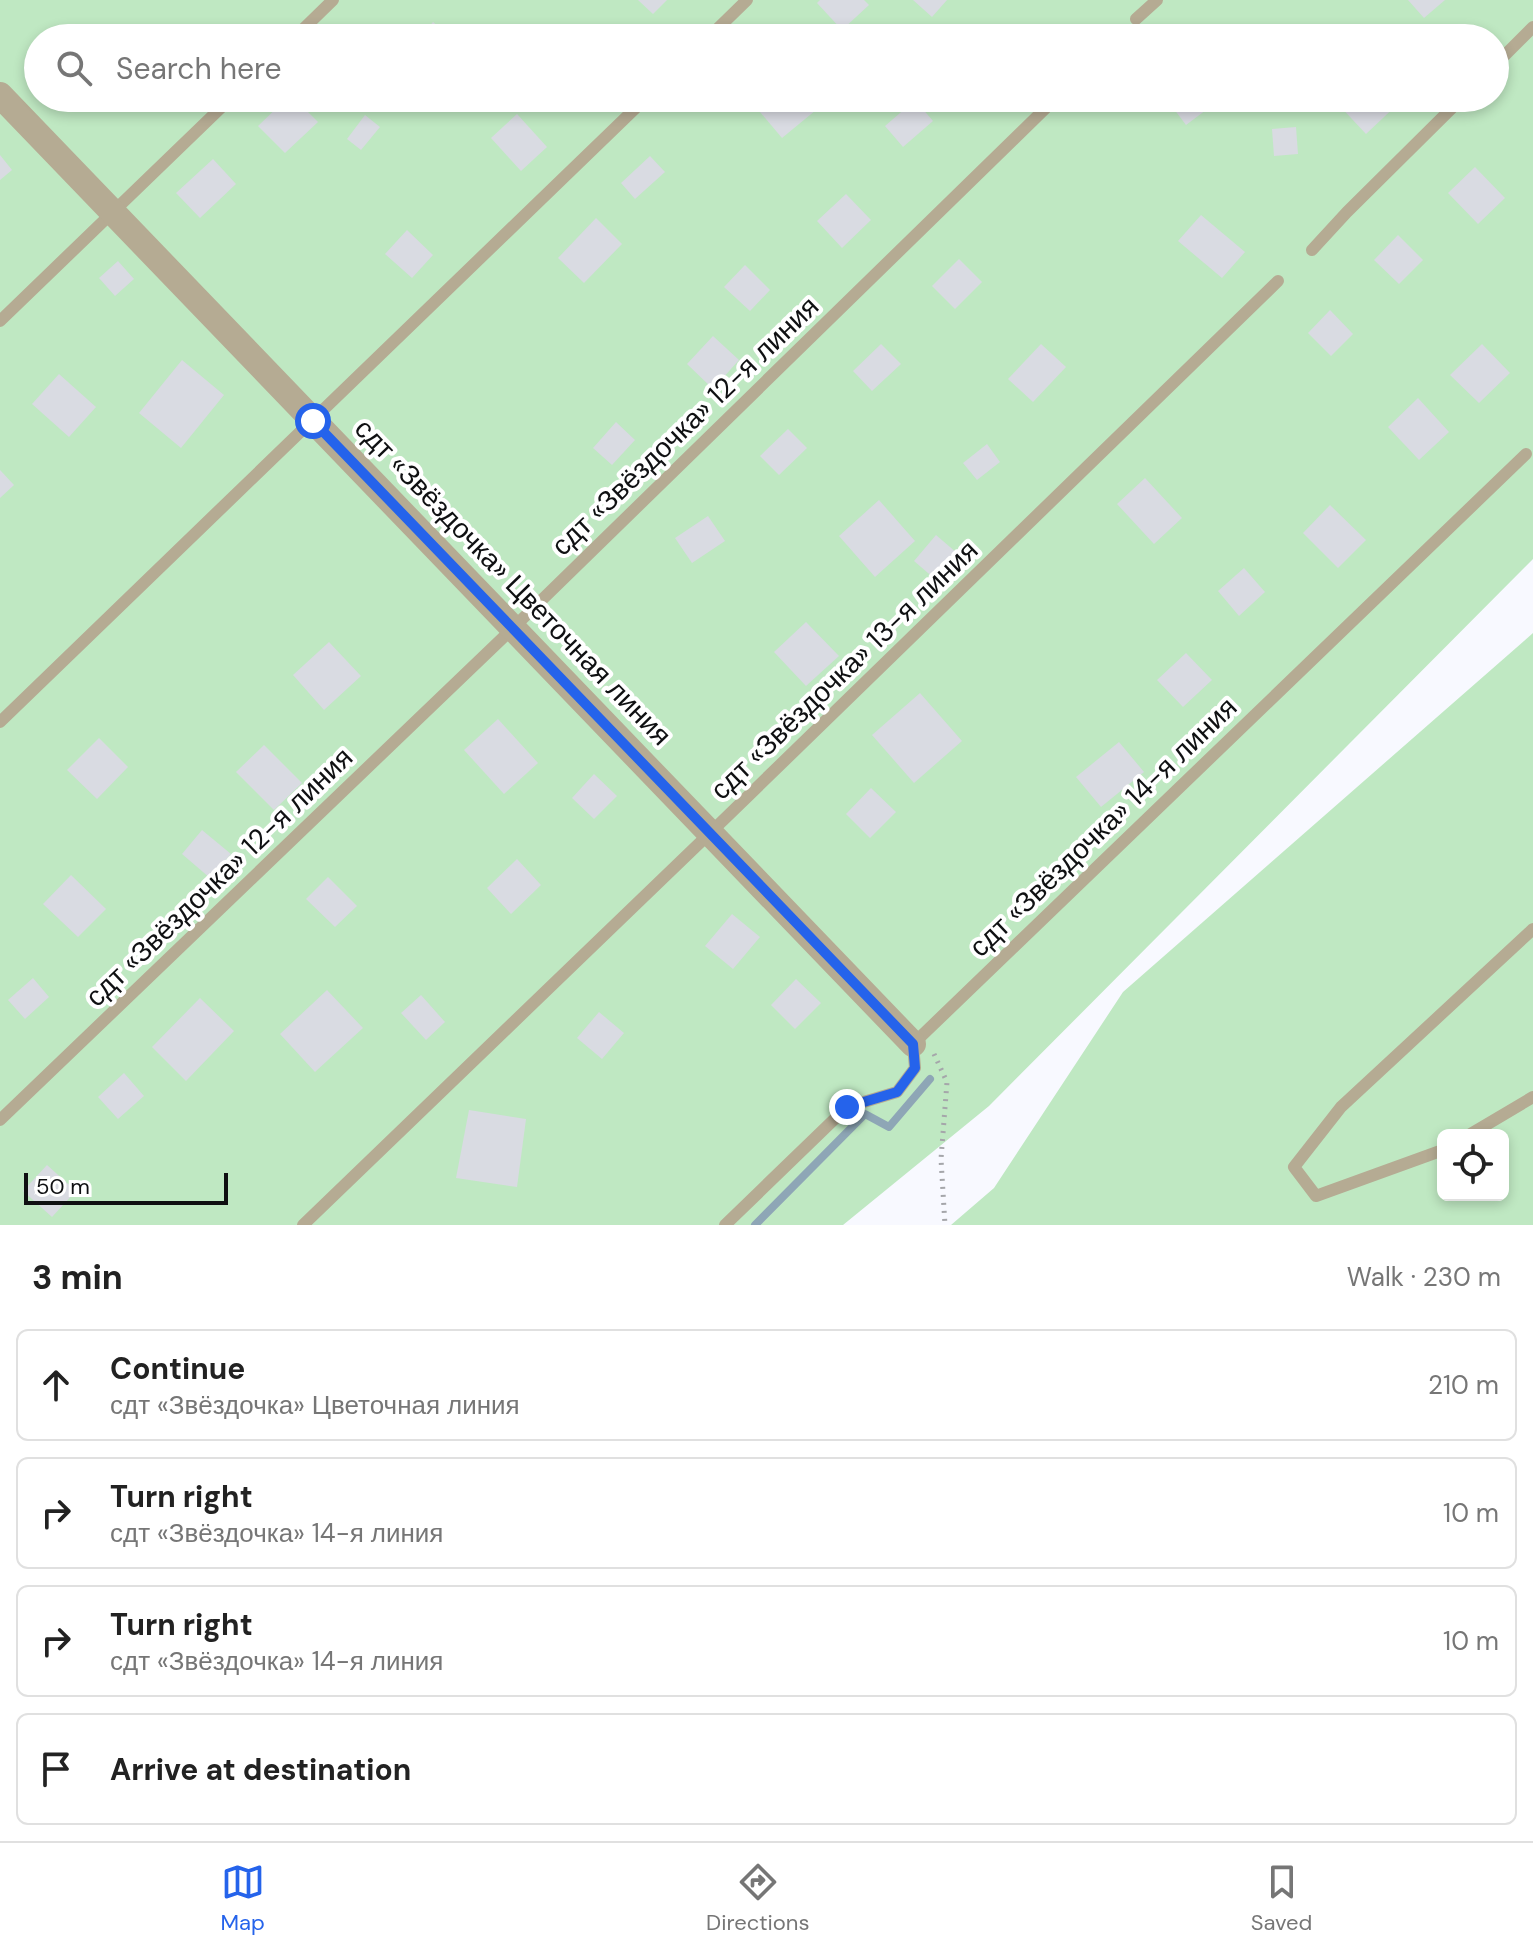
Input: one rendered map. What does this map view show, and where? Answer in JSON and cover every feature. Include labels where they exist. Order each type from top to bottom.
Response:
[{"type":"street","name":"сдт «Звёздочка» Цветочная линия","points":[[0,95],[913,1044]]},
{"type":"lane","points":[[308,24],[333,0]]},
{"type":"lane","points":[[722,24],[747,0]]},
{"type":"lane","points":[[1136,19],[1157,0]]},
{"type":"lane","points":[[1509,51],[1533,27]]},
{"type":"lane","points":[[0,321],[216,112]]},
{"type":"lane","points":[[0,722],[632,112]]},
{"type":"lane","name":"сдт «Звёздочка» 12-я линия","points":[[0,1120],[513,628],[1042,112]]},
{"type":"lane","points":[[1312,250],[1448,112]]},
{"type":"lane","name":"сдт «Звёздочка» 13-я линия","points":[[303,1225],[1278,281]]},
{"type":"lane","name":"сдт «Звёздочка» 14-я линия","points":[[913,1044],[1526,454]]},
{"type":"lane","points":[[1437,1152],[1316,1196],[1294,1167],[1341,1107],[1533,929]]},
{"type":"lane","points":[[725,1225],[847,1107],[897,1092],[915,1068],[913,1044]]},
{"type":"lane","points":[[1479,1129],[1533,1097]]},
{"type":"path","points":[[913,1044],[936,1055],[947,1082],[941,1159],[945,1225]]},
{"type":"green space","points":[[0,0],[1533,0],[1533,559],[989,1106],[843,1225],[0,1225]]},
{"type":"green space","points":[[1533,633],[1533,1225],[951,1225],[994,1188],[1123,992]]},
{"type":"building","points":[[638,0],[667,0],[653,14]]},
{"type":"building","points":[[820,0],[864,0],[869,5],[848,24],[836,24],[817,3]]},
{"type":"building","points":[[913,0],[947,0],[932,17]]},
{"type":"building","points":[[1408,0],[1445,0],[1424,18]]},
{"type":"building","points":[[272,112],[308,112],[318,122],[285,153],[258,126]]},
{"type":"building","points":[[760,112],[814,112],[782,138]]},
{"type":"building","points":[[901,112],[925,112],[933,121],[903,147],[885,126]]},
{"type":"building","points":[[1176,112],[1203,112],[1186,125]]},
{"type":"building","points":[[1345,112],[1389,112],[1366,134]]},
{"type":"building","points":[[517,114],[547,147],[521,171],[491,138]]},
{"type":"building","points":[[365,115],[380,127],[361,150],[347,139]]},
{"type":"building","points":[[1296,127],[1298,154],[1274,156],[1272,129]]},
{"type":"building","points":[[0,155],[12,170],[0,180]]},
{"type":"building","points":[[650,156],[665,172],[635,199],[621,183]]},
{"type":"building","points":[[213,159],[236,184],[200,218],[176,193]]},
{"type":"building","points":[[1475,167],[1505,198],[1478,224],[1448,193]]},
{"type":"building","points":[[846,194],[871,220],[842,248],[817,221]]},
{"type":"building","points":[[1201,215],[1245,252],[1222,278],[1178,241]]},
{"type":"building","points":[[596,218],[622,244],[584,283],[558,258]]},
{"type":"building","points":[[407,230],[433,255],[412,278],[385,254]]},
{"type":"building","points":[[1398,235],[1423,260],[1399,284],[1374,260]]},
{"type":"building","points":[[959,259],[982,282],[955,309],[932,286]]},
{"type":"building","points":[[118,261],[134,279],[115,296],[99,278]]},
{"type":"building","points":[[745,265],[770,290],[750,311],[724,287]]},
{"type":"building","points":[[1330,310],[1353,334],[1331,356],[1308,333]]},
{"type":"building","points":[[713,336],[739,360],[713,389],[687,364]]},
{"type":"building","points":[[881,344],[901,364],[872,391],[853,371]]},
{"type":"building","points":[[1041,344],[1066,367],[1033,402],[1008,379]]},
{"type":"building","points":[[1482,344],[1510,373],[1479,403],[1450,375]]},
{"type":"building","points":[[182,360],[224,395],[181,448],[139,413]]},
{"type":"building","points":[[59,374],[96,407],[69,437],[32,404]]},
{"type":"building","points":[[1418,398],[1449,432],[1419,460],[1388,427]]},
{"type":"building","points":[[616,422],[635,440],[612,465],[593,448]]},
{"type":"building","points":[[788,429],[807,448],[779,475],[760,456]]},
{"type":"building","points":[[987,444],[1000,462],[977,480],[963,463]]},
{"type":"building","points":[[0,470],[14,485],[0,498]]},
{"type":"building","points":[[1145,478],[1182,518],[1154,544],[1117,504]]},
{"type":"building","points":[[879,500],[915,541],[875,577],[839,536]]},
{"type":"building","points":[[1330,505],[1366,540],[1338,568],[1303,533]]},
{"type":"building","points":[[708,516],[725,541],[692,563],[675,538]]},
{"type":"building","points":[[936,535],[957,553],[935,579],[914,561]]},
{"type":"building","points":[[1244,568],[1265,592],[1239,616],[1218,591]]},
{"type":"building","points":[[806,622],[839,656],[806,686],[774,652]]},
{"type":"building","points":[[329,642],[361,676],[324,710],[293,675]]},
{"type":"building","points":[[1186,653],[1212,680],[1183,707],[1157,680]]},
{"type":"building","points":[[920,693],[962,741],[914,783],[872,735]]},
{"type":"building","points":[[498,719],[538,763],[504,794],[464,750]]},
{"type":"building","points":[[99,738],[128,767],[97,799],[67,770]]},
{"type":"building","points":[[1119,742],[1144,772],[1101,807],[1076,777]]},
{"type":"building","points":[[264,745],[302,783],[274,810],[236,772]]},
{"type":"building","points":[[594,774],[617,796],[594,819],[572,798]]},
{"type":"building","points":[[871,788],[896,812],[870,838],[846,814]]},
{"type":"building","points":[[202,830],[231,854],[210,878],[182,854]]},
{"type":"building","points":[[517,859],[541,885],[511,914],[487,888]]},
{"type":"building","points":[[71,875],[106,909],[78,937],[43,904]]},
{"type":"building","points":[[328,877],[357,906],[335,927],[306,899]]},
{"type":"building","points":[[732,914],[760,937],[733,969],[705,946]]},
{"type":"building","points":[[33,978],[49,997],[25,1019],[8,1000]]},
{"type":"building","points":[[796,979],[821,1003],[795,1029],[771,1005]]},
{"type":"building","points":[[327,990],[363,1028],[315,1072],[280,1034]]},
{"type":"building","points":[[421,995],[445,1022],[426,1040],[401,1013]]},
{"type":"building","points":[[200,998],[234,1031],[186,1081],[152,1047]]},
{"type":"building","points":[[599,1012],[624,1033],[602,1059],[577,1038]]},
{"type":"building","points":[[124,1073],[144,1096],[118,1119],[98,1097]]},
{"type":"building","points":[[469,1110],[526,1119],[517,1187],[456,1178]]},
{"type":"building","points":[[47,1165],[76,1191],[52,1217],[23,1191]]},
{"type":"waterway","points":[[755,1225],[865,1114],[889,1127],[930,1079]]},
{"type":"route","points":[[313,421],[913,1044],[915,1068],[897,1092],[847,1107]]}]
